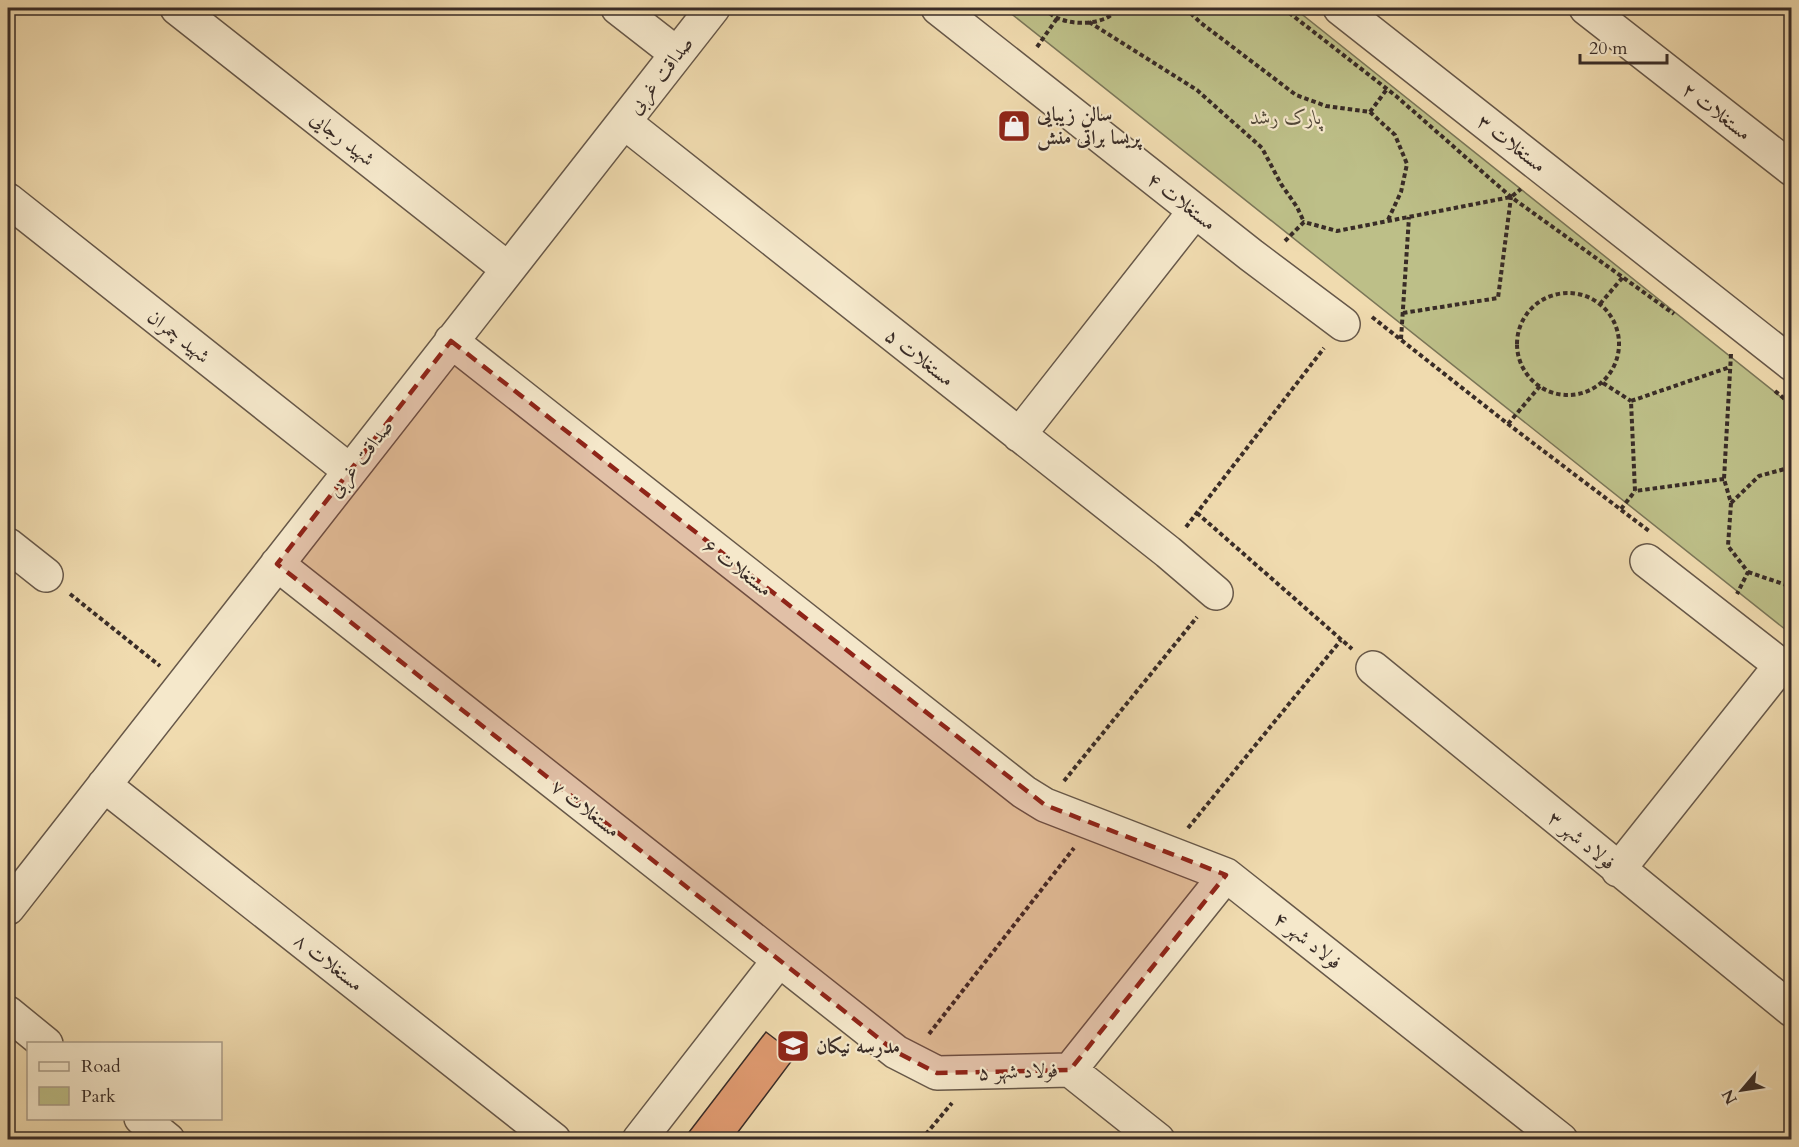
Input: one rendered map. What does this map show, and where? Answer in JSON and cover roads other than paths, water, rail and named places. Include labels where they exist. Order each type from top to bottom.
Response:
[{"type":"street","name":"شهید رجایی","points":[[177,8],[508,269]]},
{"type":"street","points":[[618,8],[677,54]]},
{"type":"street","name":"صداقت غربی","points":[[10,900],[104,785],[713,8]]},
{"type":"street","name":"مستغلات ۴","points":[[938,8],[1251,255],[1354,317]]},
{"type":"street","name":"مستغلات ۲","points":[[1586,8],[1791,169]]},
{"type":"street","name":"مستغلات ۳","points":[[1348,10],[1732,317],[1783,377]]},
{"type":"street","name":"مستغلات ۵","points":[[624,122],[1168,552],[1216,593]]},
{"type":"street","name":"شهید چمران","points":[[8,200],[350,471]]},
{"type":"street","points":[[1019,435],[1195,211]]},
{"type":"street","name":"مستغلات ۶","points":[[451,341],[1034,799]]},
{"type":"street","points":[[8,545],[46,575]]},
{"type":"street","points":[[1618,870],[1786,670],[1712,612],[1651,549]]},
{"type":"street","name":"مستغلات ۷","points":[[277,564],[902,1056]]},
{"type":"street","name":"فولاد شهر ۳","points":[[1373,668],[1791,1010]]},
{"type":"street","name":"مستغلات ۸","points":[[104,785],[554,1140]]},
{"type":"street","name":"فولاد شهر ۴","points":[[1034,799],[1226,875],[1561,1140]]},
{"type":"street","points":[[1070,1070],[1226,875]]},
{"type":"street","points":[[639,1140],[779,960]]},
{"type":"street","points":[[8,1013],[44,1042]]},
{"type":"street","name":"فولاد شهر ۵","points":[[902,1056],[938,1073],[1070,1070],[1158,1140]]},
{"type":"street","points":[[142,1120],[168,1140]]},
{"type":"place","name":"سالن زیبایی پریسا براتی منش","points":[[1014,126]]},
{"type":"place","name":"مدرسه نیکان","points":[[793,1046]]},
{"type":"park label","name":"پارک رشد","points":[[1286,117]]}]
